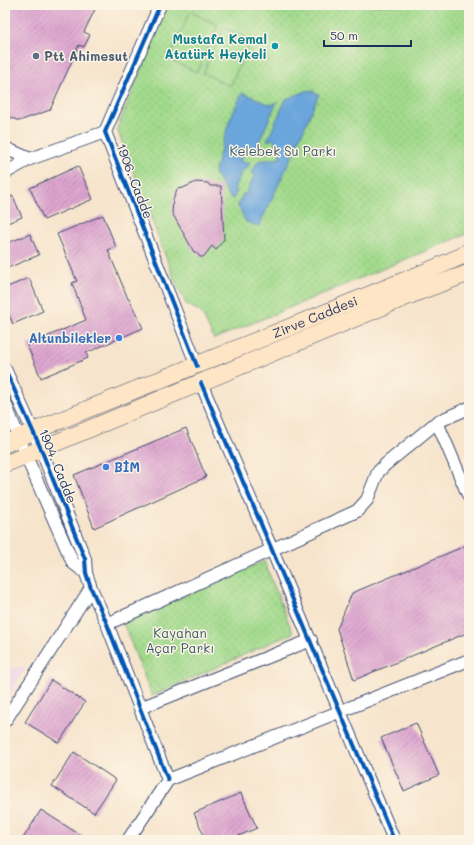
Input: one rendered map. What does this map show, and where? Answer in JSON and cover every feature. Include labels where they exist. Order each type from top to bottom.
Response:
[{"type":"main road","name":"Zirve Caddesi","points":[[19,438],[430,270],[462,256],[469,251]]},
{"type":"main road","name":"Zirve Caddesi","points":[[5,464],[423,290],[469,273]]},
{"type":"street","name":"1906. Cadde","points":[[160,5],[104,132],[196,366]]},
{"type":"street","points":[[5,173],[30,159],[104,132]]},
{"type":"street","points":[[5,148],[30,159]]},
{"type":"street","name":"1904. Cadde","points":[[5,369],[19,438],[33,452],[74,563],[86,573]]},
{"type":"street","points":[[201,383],[311,640],[394,840]]},
{"type":"street","name":"1904. Cadde","points":[[5,403],[19,438],[33,452],[84,559],[86,573]]},
{"type":"street","points":[[107,624],[357,511],[367,500],[378,472],[386,464],[437,422],[469,408]]},
{"type":"street","points":[[437,422],[469,497]]},
{"type":"street","points":[[86,573],[168,780]]},
{"type":"street","points":[[5,720],[91,588]]},
{"type":"street","points":[[140,708],[311,640]]},
{"type":"street","points":[[128,840],[168,780],[469,660]]},
{"type":"shaded area","points":[[5,667],[26,668],[5,702]]},
{"type":"green space","name":"Kelebek Su Parkı","points":[[167,5],[469,5],[469,233],[214,339],[201,312],[186,304],[175,281],[117,129]]},
{"type":"green space","points":[[190,12],[218,25],[197,72],[169,59]]},
{"type":"green space","points":[[224,28],[251,40],[230,86],[203,73]]},
{"type":"green space","name":"Kayahan Açar Parkı","points":[[264,561],[293,633],[152,696],[123,623]]},
{"type":"water","points":[[309,90],[319,94],[259,226],[246,222],[238,205],[243,194],[246,194],[255,174],[252,173],[258,161],[281,158],[274,140],[272,139],[267,141],[286,99]]},
{"type":"water","points":[[242,93],[270,105],[277,102],[257,146],[244,153],[240,160],[241,162],[250,162],[247,169],[243,169],[234,189],[237,191],[233,199],[229,196],[214,173],[229,122]]},
{"type":"building","points":[[11,5],[97,5],[84,32],[90,35],[84,47],[79,45],[50,110],[19,121],[5,115],[5,18]]},
{"type":"building","points":[[78,166],[93,199],[44,220],[30,188]]},
{"type":"building","points":[[196,182],[208,183],[210,186],[221,186],[224,239],[216,250],[212,246],[203,257],[200,257],[196,252],[194,252],[172,213],[173,200],[177,189]]},
{"type":"building","points":[[13,196],[22,217],[5,224],[5,199]]},
{"type":"building","points":[[103,215],[116,247],[108,250],[128,299],[143,328],[86,353],[88,358],[41,378],[27,345],[86,320],[72,283],[77,281],[57,234]]},
{"type":"building","points":[[30,234],[39,255],[5,269],[5,244]]},
{"type":"building","points":[[29,278],[43,311],[13,324],[5,306],[5,288]]},
{"type":"building","points":[[186,428],[206,477],[94,528],[74,475]]},
{"type":"building","points":[[465,546],[469,556],[469,632],[354,680],[337,629],[352,593]]},
{"type":"building","points":[[51,680],[85,702],[59,743],[25,722]]},
{"type":"building","points":[[416,723],[439,775],[404,791],[381,738]]},
{"type":"building","points":[[74,752],[116,780],[94,813],[52,786]]},
{"type":"building","points":[[241,793],[257,828],[229,840],[206,840],[194,813]]},
{"type":"building","points":[[41,810],[88,840],[22,840]]},
{"type":"cycle path","points":[[160,5],[105,132],[197,366]]},
{"type":"cycle path","points":[[5,369],[41,449],[85,559],[86,573],[91,588],[107,624],[168,780]]},
{"type":"cycle path","points":[[201,383],[394,840]]},
{"type":"place","name":"Mustafa Kemal Atatürk Heykeli","points":[[275,46]]},
{"type":"place","name":"Ptt Ahimesut","points":[[36,56]]},
{"type":"place","name":"Altunbilekler","points":[[119,338]]},
{"type":"place","name":"BİM","points":[[106,467]]}]
